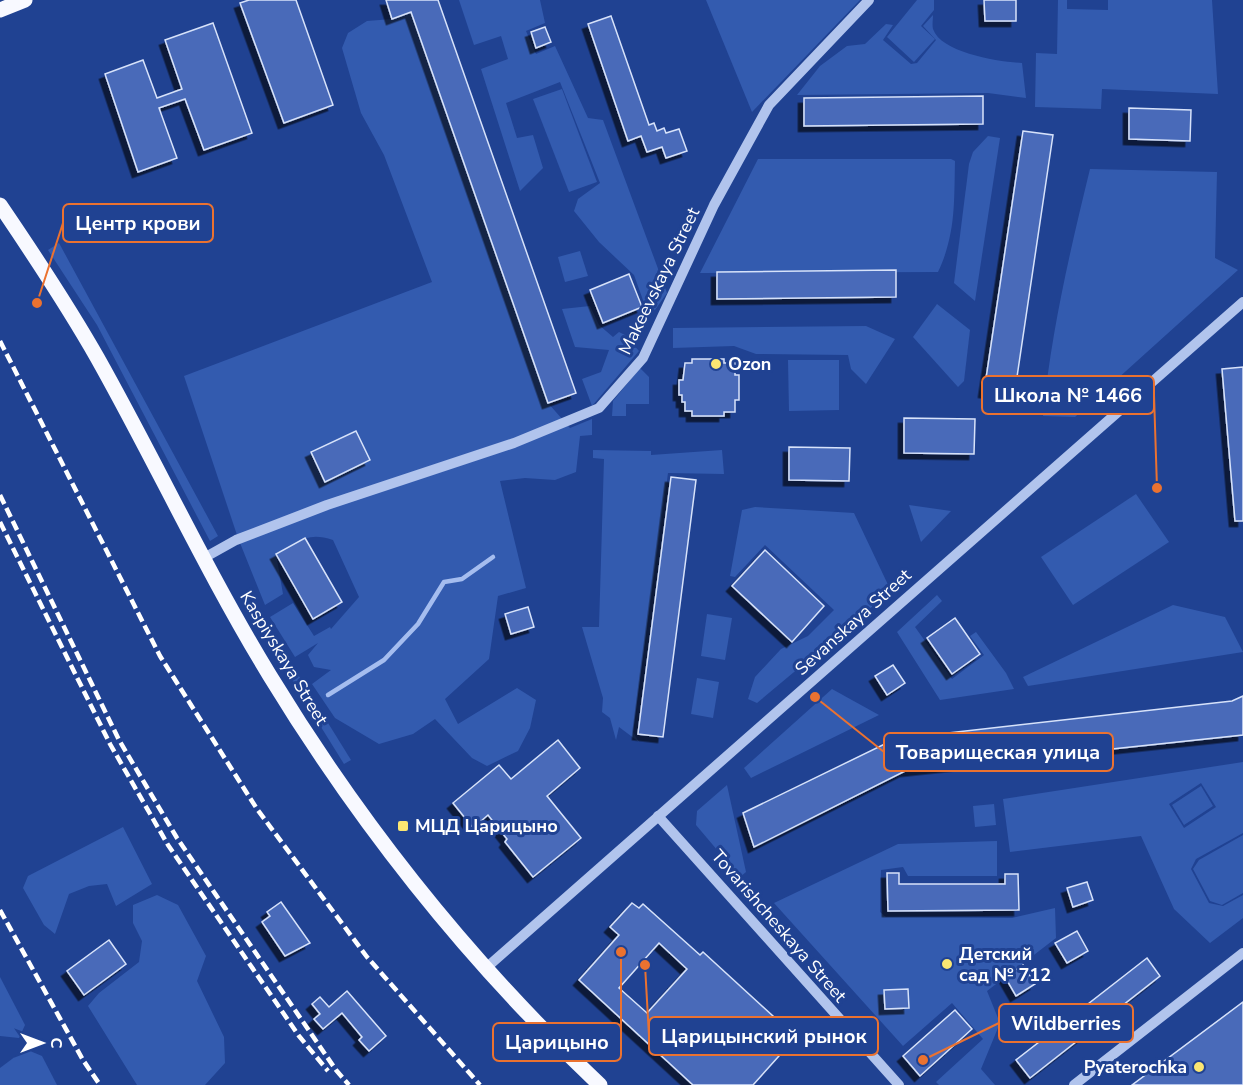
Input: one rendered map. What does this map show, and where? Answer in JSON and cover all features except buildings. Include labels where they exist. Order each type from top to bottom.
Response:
[{"type":"main road","points":[[0,10],[25,0]]},
{"type":"main road","name":"Kaspiyskaya Street","points":[[0,205],[99,361],[202,559],[270,676],[335,777],[395,857],[486,968],[600,1085]]},
{"type":"street","name":"Makeevskaya Street","points":[[202,559],[236,540],[327,505],[514,443],[599,408],[643,358],[714,205],[769,105],[869,0]]},
{"type":"street","name":"Sevanskaya Street","points":[[486,968],[1243,302]]},
{"type":"street","name":"Tovarishcheskaya Street","points":[[658,816],[899,1085]]},
{"type":"street","points":[[1074,1085],[1243,953]]},
{"type":"shaded area","points":[[459,0],[540,0],[545,23],[526,31],[536,54],[555,46],[588,118],[603,120],[667,293],[655,310],[644,303],[634,275],[599,242],[574,211],[578,199],[600,183],[560,82],[506,103],[517,138],[533,135],[543,168],[520,191],[481,69],[508,59],[501,36],[474,45]]},
{"type":"shaded area","points":[[706,0],[860,0],[752,112]]},
{"type":"shaded area","points":[[917,0],[934,0],[934,10],[921,26],[935,39],[914,62],[887,37]]},
{"type":"shaded area","points":[[1058,0],[1067,0],[1067,9],[1108,10],[1108,0],[1212,0],[1218,94],[1102,89],[1101,109],[1035,107],[1036,53],[1057,54]]},
{"type":"shaded area","points":[[411,12],[548,403],[570,428],[592,419],[592,435],[580,436],[576,472],[555,480],[525,478],[500,481],[526,588],[498,596],[489,659],[445,699],[458,724],[517,688],[536,700],[530,728],[518,751],[487,766],[472,758],[435,719],[413,734],[379,744],[335,718],[312,684],[331,670],[314,667],[308,655],[318,643],[295,657],[270,617],[293,603],[314,636],[330,627],[331,629],[359,597],[333,540],[309,537],[276,554],[283,594],[265,605],[238,538],[184,376],[432,282],[384,155],[361,113],[342,48],[348,33],[367,21],[392,19]]},
{"type":"shaded area","points":[[933,15],[933,29],[938,37],[947,44],[972,55],[1022,63],[1026,98],[988,93],[797,95],[820,66],[847,46],[865,44],[886,24],[893,25],[883,40],[911,64],[917,63],[936,40],[923,26]]},
{"type":"shaded area","points":[[562,89],[597,182],[569,192],[533,99]]},
{"type":"shaded area","points":[[988,136],[1000,138],[975,301],[954,283],[969,164],[973,152]]},
{"type":"shaded area","points":[[758,159],[951,159],[955,161],[951,231],[938,272],[700,273]]},
{"type":"shaded area","points":[[1090,169],[1217,172],[1215,258],[1238,270],[1075,417],[1043,416],[1056,323]]},
{"type":"shaded area","points":[[59,243],[218,536],[210,541],[97,325],[48,250]]},
{"type":"shaded area","points":[[580,251],[588,276],[565,282],[558,257]]},
{"type":"shaded area","points":[[937,304],[970,330],[964,381],[958,387],[913,337]]},
{"type":"shaded area","points":[[590,306],[599,325],[613,337],[619,332],[625,335],[639,351],[592,406],[582,379],[601,372],[609,350],[575,347],[562,309]]},
{"type":"shaded area","points":[[866,326],[895,339],[866,384],[851,369],[848,355],[756,354],[734,346],[673,348],[673,328]]},
{"type":"shaded area","points":[[788,360],[839,360],[839,410],[789,411]]},
{"type":"shaded area","points":[[640,368],[649,377],[649,404],[626,404],[626,416],[612,416],[613,401]]},
{"type":"shaded area","points":[[593,450],[651,451],[651,455],[722,450],[724,474],[668,473],[633,732],[639,742],[619,727],[616,740],[610,718],[602,712],[603,698],[582,627],[599,627],[604,459],[593,458]]},
{"type":"shaded area","points":[[1136,494],[1169,542],[1073,605],[1041,557]]},
{"type":"shaded area","points":[[909,505],[951,511],[921,542]]},
{"type":"shaded area","points":[[755,507],[854,513],[891,591],[757,703],[748,699],[755,677],[781,649],[808,636],[834,610],[765,545],[735,577],[730,576],[742,510]]},
{"type":"shaded area","points":[[937,595],[942,601],[915,627],[952,679],[984,655],[970,636],[976,632],[1006,673],[1014,689],[940,700],[897,632]]},
{"type":"shaded area","points":[[1173,605],[1225,617],[1243,652],[1028,686],[1023,677]]},
{"type":"shaded area","points":[[707,614],[732,618],[725,660],[701,656]]},
{"type":"shaded area","points":[[297,673],[351,760],[344,764],[290,677]]},
{"type":"shaded area","points":[[697,678],[719,682],[713,718],[691,714]]},
{"type":"shaded area","points":[[832,689],[879,715],[751,778],[744,768]]},
{"type":"shaded area","points":[[1243,762],[1243,833],[1196,859],[1191,869],[1209,903],[1223,906],[1243,895],[1243,918],[1210,943],[1174,909],[1141,836],[1010,852],[1003,799]],"holes":[[[1201,783],[1216,807],[1184,828],[1169,804]]]},
{"type":"shaded area","points":[[727,785],[746,872],[740,877],[696,825],[697,811]]},
{"type":"shaded area","points":[[1201,786],[1213,806],[1184,825],[1172,805]]},
{"type":"shaded area","points":[[994,804],[996,825],[975,827],[973,806]]},
{"type":"shaded area","points":[[123,827],[152,884],[116,906],[107,884],[89,886],[69,894],[55,934],[44,925],[23,888],[28,876]]},
{"type":"shaded area","points":[[1243,835],[1243,893],[1222,905],[1210,901],[1193,869],[1199,860]]},
{"type":"shaded area","points":[[997,841],[997,876],[908,876],[903,867],[881,870],[880,912],[886,917],[1012,918],[1055,908],[1056,938],[987,991],[1000,1023],[981,1069],[995,1085],[939,1085],[936,1082],[983,1039],[952,1003],[903,1046],[774,903],[898,844]]},
{"type":"shaded area","points":[[157,895],[178,905],[206,956],[197,981],[224,1037],[225,1063],[205,1085],[137,1085],[88,1006],[99,993],[139,962],[142,941],[133,923],[133,905]]},
{"type":"shaded area","points":[[0,977],[25,1025],[19,1038],[0,1036]]},
{"type":"shaded area","points":[[30,1051],[42,1056],[57,1085],[0,1085],[0,1068],[16,1056]]},
{"type":"waterway","points":[[328,695],[384,660],[418,624],[444,582],[462,579],[493,557]]},
{"type":"railway","points":[[0,341],[160,656],[257,809],[367,957],[480,1085]]},
{"type":"railway","points":[[0,495],[119,740],[177,838],[336,1070],[349,1085]]},
{"type":"railway","points":[[0,522],[110,744],[168,845],[299,1036],[328,1071]]},
{"type":"railway","points":[[0,910],[83,1060],[100,1085]]},
{"type":"place","name":"Центр крови","points":[[37,303]]},
{"type":"place","name":"Ozon","points":[[716,364]]},
{"type":"place","name":"Школа № 1466","points":[[1157,488]]},
{"type":"place","name":"Товарищеская улица","points":[[815,697]]},
{"type":"place","name":"МЦД Царицыно","points":[[403,826]]},
{"type":"place","name":"Царицыно","points":[[621,952]]},
{"type":"place","name":"Детский сад № 712","points":[[947,964]]},
{"type":"place","name":"Царицынский рынок","points":[[645,965]]},
{"type":"place","name":"Wildberries","points":[[923,1060]]},
{"type":"place","name":"Pyaterochka","points":[[1199,1067]]}]
